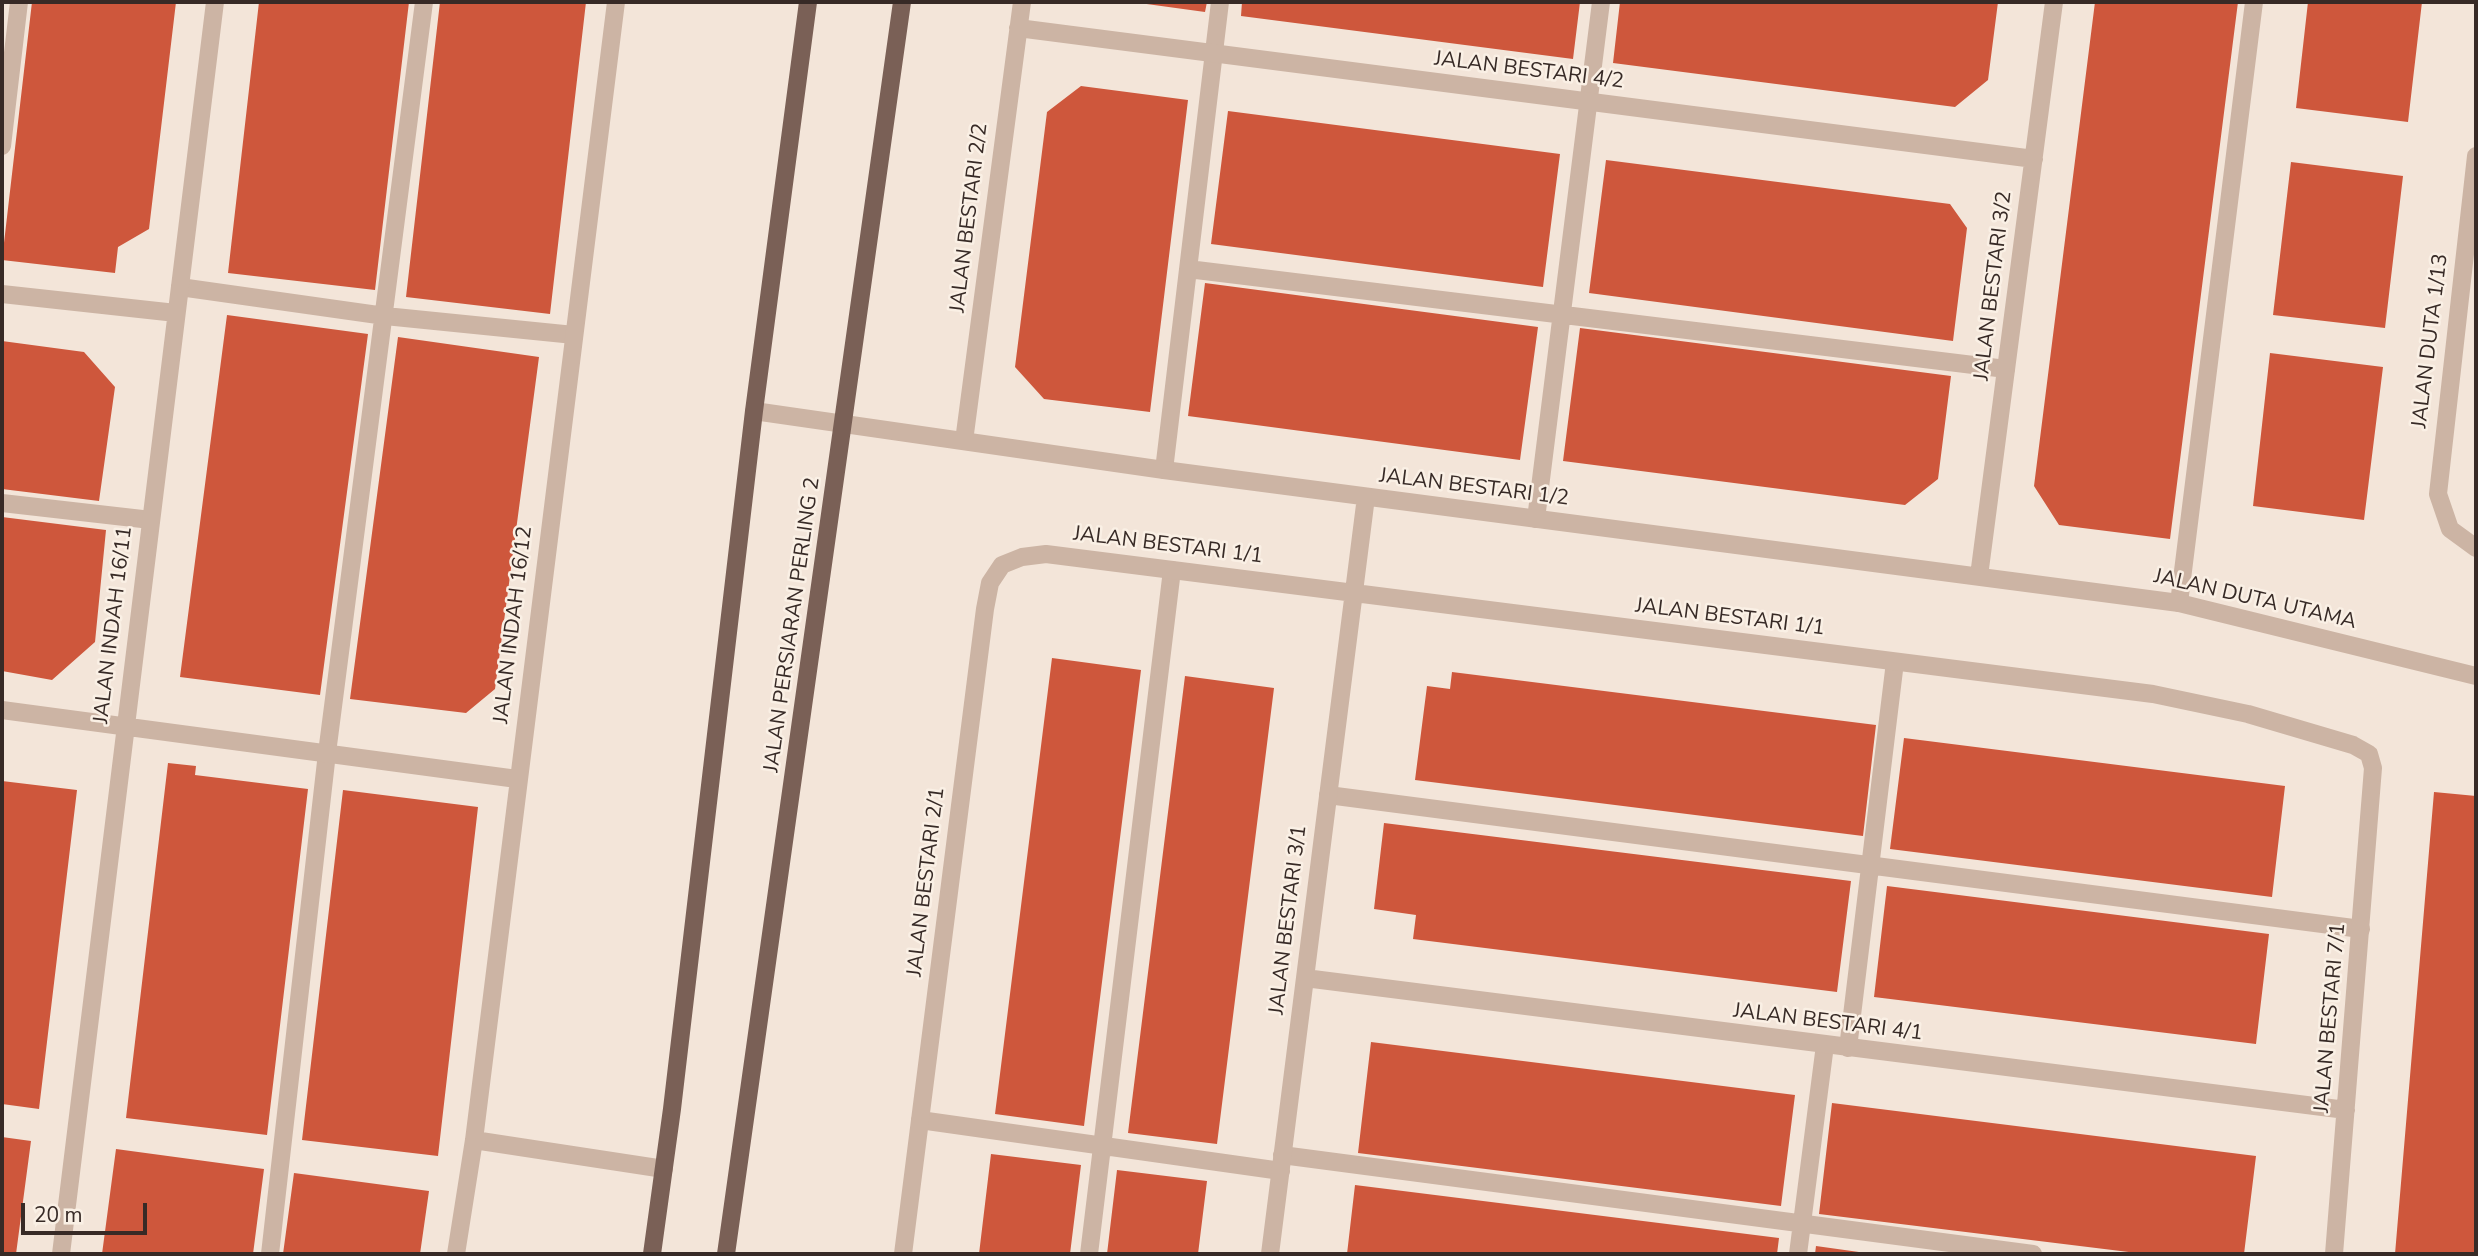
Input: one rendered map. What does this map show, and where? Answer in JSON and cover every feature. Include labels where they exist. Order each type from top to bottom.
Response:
[{"type":"main road","points":[[652,1254],[754,411],[808,2]]},
{"type":"main road","name":"JALAN PERSIARAN PERLING 2","points":[[726,1254],[845,424],[902,2]]},
{"type":"street","points":[[2,146],[19,2]]},
{"type":"street","name":"JALAN INDAH 16/11","points":[[61,1254],[215,2]]},
{"type":"street","points":[[270,1254],[327,753],[424,2]]},
{"type":"street","name":"JALAN INDAH 16/12","points":[[456,1254],[474,1140],[616,2]]},
{"type":"street","name":"JALAN BESTARI 2/2","points":[[964,441],[1022,2]]},
{"type":"street","points":[[1164,470],[1220,2]]},
{"type":"street","points":[[1536,519],[1601,2]]},
{"type":"street","name":"JALAN BESTARI 3/2","points":[[1979,576],[2054,2]]},
{"type":"street","points":[[2179,603],[2254,2]]},
{"type":"street","name":"JALAN BESTARI 4/2","points":[[1018,28],[2034,159]]},
{"type":"street","name":"JALAN DUTA 1/13","points":[[2476,157],[2440,453],[2438,494],[2450,529],[2476,548]]},
{"type":"street","points":[[1188,269],[2006,369]]},
{"type":"street","points":[[180,287],[385,316],[574,335]]},
{"type":"street","points":[[2,294],[176,313]]},
{"type":"street","points":[[754,411],[964,441]]},
{"type":"street","name":"JALAN BESTARI 1/2","points":[[964,441],[1366,497],[1979,576]]},
{"type":"street","name":"JALAN BESTARI 3/1","points":[[1270,1254],[1366,497]]},
{"type":"street","points":[[2,503],[151,520]]},
{"type":"street","name":"JALAN BESTARI 1/1","points":[[1046,554],[2153,694],[2248,714],[2353,745],[2369,754],[2374,768],[2373,786]]},
{"type":"street","name":"JALAN BESTARI 2/1","points":[[903,1254],[990,583],[1002,565],[1022,556],[1046,554]]},
{"type":"street","points":[[1089,1254],[1172,570]]},
{"type":"street","name":"JALAN DUTA UTAMA","points":[[1979,576],[2179,603],[2476,676]]},
{"type":"street","points":[[1847,1048],[1895,662]]},
{"type":"street","points":[[2,710],[517,779]]},
{"type":"street","name":"JALAN BESTARI 7/1","points":[[2334,1254],[2373,786]]},
{"type":"street","points":[[1328,795],[2361,929]]},
{"type":"street","name":"JALAN BESTARI 4/1","points":[[1305,978],[2346,1110]]},
{"type":"street","points":[[1798,1254],[1825,1045]]},
{"type":"street","points":[[920,1120],[1104,1146],[1282,1163],[1802,1223],[2033,1254]]},
{"type":"street","points":[[474,1140],[664,1169]]},
{"type":"building","points":[[32,2],[176,2],[149,229],[118,247],[115,273],[2,260]]},
{"type":"building","points":[[259,2],[409,2],[375,290],[228,273]]},
{"type":"building","points":[[440,2],[586,2],[550,314],[406,297]]},
{"type":"building","points":[[1132,2],[1207,2],[1205,12]]},
{"type":"building","points":[[1242,2],[1580,2],[1573,59],[1241,16]]},
{"type":"building","points":[[1620,2],[1998,2],[1988,80],[1955,107],[1613,63]]},
{"type":"building","points":[[2095,2],[2238,2],[2170,539],[2059,525],[2034,486]]},
{"type":"building","points":[[2308,2],[2422,2],[2408,122],[2296,108]]},
{"type":"building","points":[[1081,86],[1188,100],[1150,412],[1044,399],[1015,367],[1047,112]]},
{"type":"building","points":[[1228,111],[1560,154],[1543,287],[1211,244]]},
{"type":"building","points":[[1606,160],[1950,204],[1967,228],[1953,341],[1589,293]]},
{"type":"building","points":[[2291,162],[2403,176],[2385,328],[2273,315]]},
{"type":"building","points":[[1205,283],[1538,327],[1520,460],[1188,416]]},
{"type":"building","points":[[227,315],[368,334],[320,695],[180,677]]},
{"type":"building","points":[[1580,328],[1951,376],[1938,479],[1905,505],[1563,461]]},
{"type":"building","points":[[398,337],[539,357],[495,689],[466,713],[350,699]]},
{"type":"building","points":[[2,341],[84,352],[115,387],[99,501],[2,489]]},
{"type":"building","points":[[2270,353],[2383,367],[2364,520],[2253,506]]},
{"type":"building","points":[[2,517],[106,530],[95,642],[52,680],[2,671]]},
{"type":"building","points":[[1052,658],[1141,670],[1084,1126],[995,1114]]},
{"type":"building","points":[[1452,672],[1876,725],[1863,836],[1415,780],[1427,686],[1450,689]]},
{"type":"building","points":[[1185,676],[1274,688],[1217,1144],[1128,1133]]},
{"type":"building","points":[[1904,738],[2285,786],[2272,897],[1890,849]]},
{"type":"building","points":[[168,763],[196,766],[195,775],[308,789],[267,1135],[126,1118]]},
{"type":"building","points":[[2,781],[77,790],[39,1109],[2,1104]]},
{"type":"building","points":[[343,790],[478,807],[438,1156],[302,1140]]},
{"type":"building","points":[[2434,792],[2476,796],[2476,1254],[2395,1254]]},
{"type":"building","points":[[1384,823],[1851,881],[1837,992],[1413,939],[1416,915],[1374,909]]},
{"type":"building","points":[[1887,886],[2269,934],[2256,1044],[1874,997]]},
{"type":"building","points":[[1371,1042],[1795,1095],[1781,1206],[1358,1153]]},
{"type":"building","points":[[1832,1103],[2256,1156],[2244,1254],[2145,1254],[1819,1214]]},
{"type":"building","points":[[2,1137],[31,1141],[16,1254],[2,1254]]},
{"type":"building","points":[[116,1149],[264,1169],[253,1254],[102,1254]]},
{"type":"building","points":[[991,1154],[1081,1165],[1070,1254],[979,1254]]},
{"type":"building","points":[[1117,1170],[1207,1181],[1198,1254],[1107,1254]]},
{"type":"building","points":[[294,1173],[429,1191],[420,1254],[283,1254]]},
{"type":"building","points":[[1355,1185],[1779,1238],[1777,1254],[1347,1254]]},
{"type":"building","points":[[1816,1246],[1866,1253],[1866,1254],[1815,1254]]}]
